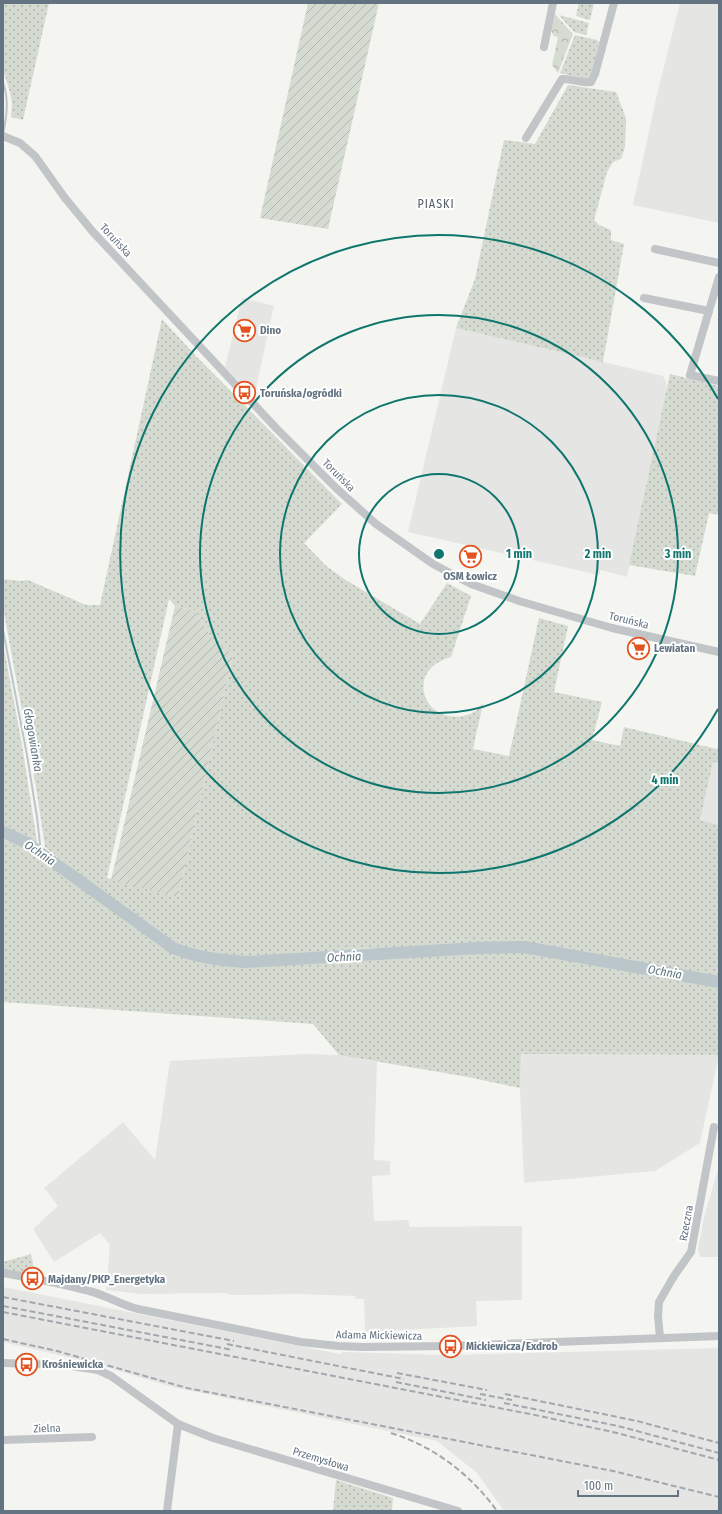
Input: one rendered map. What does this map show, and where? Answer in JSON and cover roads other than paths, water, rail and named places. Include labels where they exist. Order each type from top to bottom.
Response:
[{"type":"street","points":[[544,47],[553,3]]},
{"type":"street","points":[[526,138],[562,79],[585,83],[591,82],[595,74],[614,3]]},
{"type":"street","name":"Toruńska","points":[[5,137],[20,143],[27,148],[93,232],[278,429],[336,488],[376,524],[433,564],[471,584],[519,601],[612,628],[719,652]]},
{"type":"street","points":[[655,248],[719,263]]},
{"type":"street","points":[[719,277],[690,375],[719,381]]},
{"type":"street","points":[[644,298],[709,311]]},
{"type":"street","name":"Rzeczna","points":[[660,1338],[658,1316],[659,1302],[674,1276],[691,1252],[714,1127]]},
{"type":"street","name":"Adama Mickiewicza","points":[[3,1273],[88,1290],[124,1306],[301,1342],[338,1346],[450,1346],[719,1336]]},
{"type":"street","points":[[3,1364],[58,1365],[98,1370],[111,1376],[178,1424],[167,1511]]},
{"type":"street","name":"Przemysłowa","points":[[178,1424],[213,1438],[458,1511]]},
{"type":"street","name":"Zielna","points":[[3,1440],[92,1437]]},
{"type":"waterway","name":"Głogowianka","points":[[3,82],[7,108],[3,134]]},
{"type":"waterway","name":"Głogowianka","points":[[3,630],[27,755],[41,853]]},
{"type":"waterway","name":"Ochnia","points":[[3,832],[27,843],[173,948],[200,956],[246,962],[478,948],[524,947],[719,982]]},
{"type":"railway","points":[[3,1297],[234,1341]]},
{"type":"railway","points":[[3,1306],[233,1350]]},
{"type":"railway","points":[[3,1312],[535,1415],[617,1433],[719,1460]]},
{"type":"railway","points":[[3,1339],[57,1351],[187,1388],[613,1471],[719,1497]]},
{"type":"railway","points":[[227,1344],[404,1379]]},
{"type":"railway","points":[[397,1373],[487,1390]]},
{"type":"railway","points":[[396,1382],[486,1400]]},
{"type":"railway","points":[[480,1394],[512,1400]]},
{"type":"railway","points":[[505,1394],[637,1421],[719,1443]]},
{"type":"railway","points":[[504,1403],[618,1426],[719,1453]]},
{"type":"railway","points":[[391,1433],[422,1446],[450,1463],[475,1485],[497,1511]]},
{"type":"place","name":"Dino","points":[[245,330]]},
{"type":"place","name":"Toruńska/ogródki","points":[[244,393]]},
{"type":"place","name":"OSM Łowicz","points":[[470,556]]},
{"type":"place","name":"Lewiatan","points":[[639,648]]},
{"type":"place","name":"Majdany/PKP_Energetyka","points":[[32,1279]]},
{"type":"place","name":"Mickiewicza/Exdrob","points":[[450,1346]]},
{"type":"place","name":"Krośniewicka","points":[[26,1364]]},
{"type":"district","name":"PIASKI","points":[[436,204]]}]
